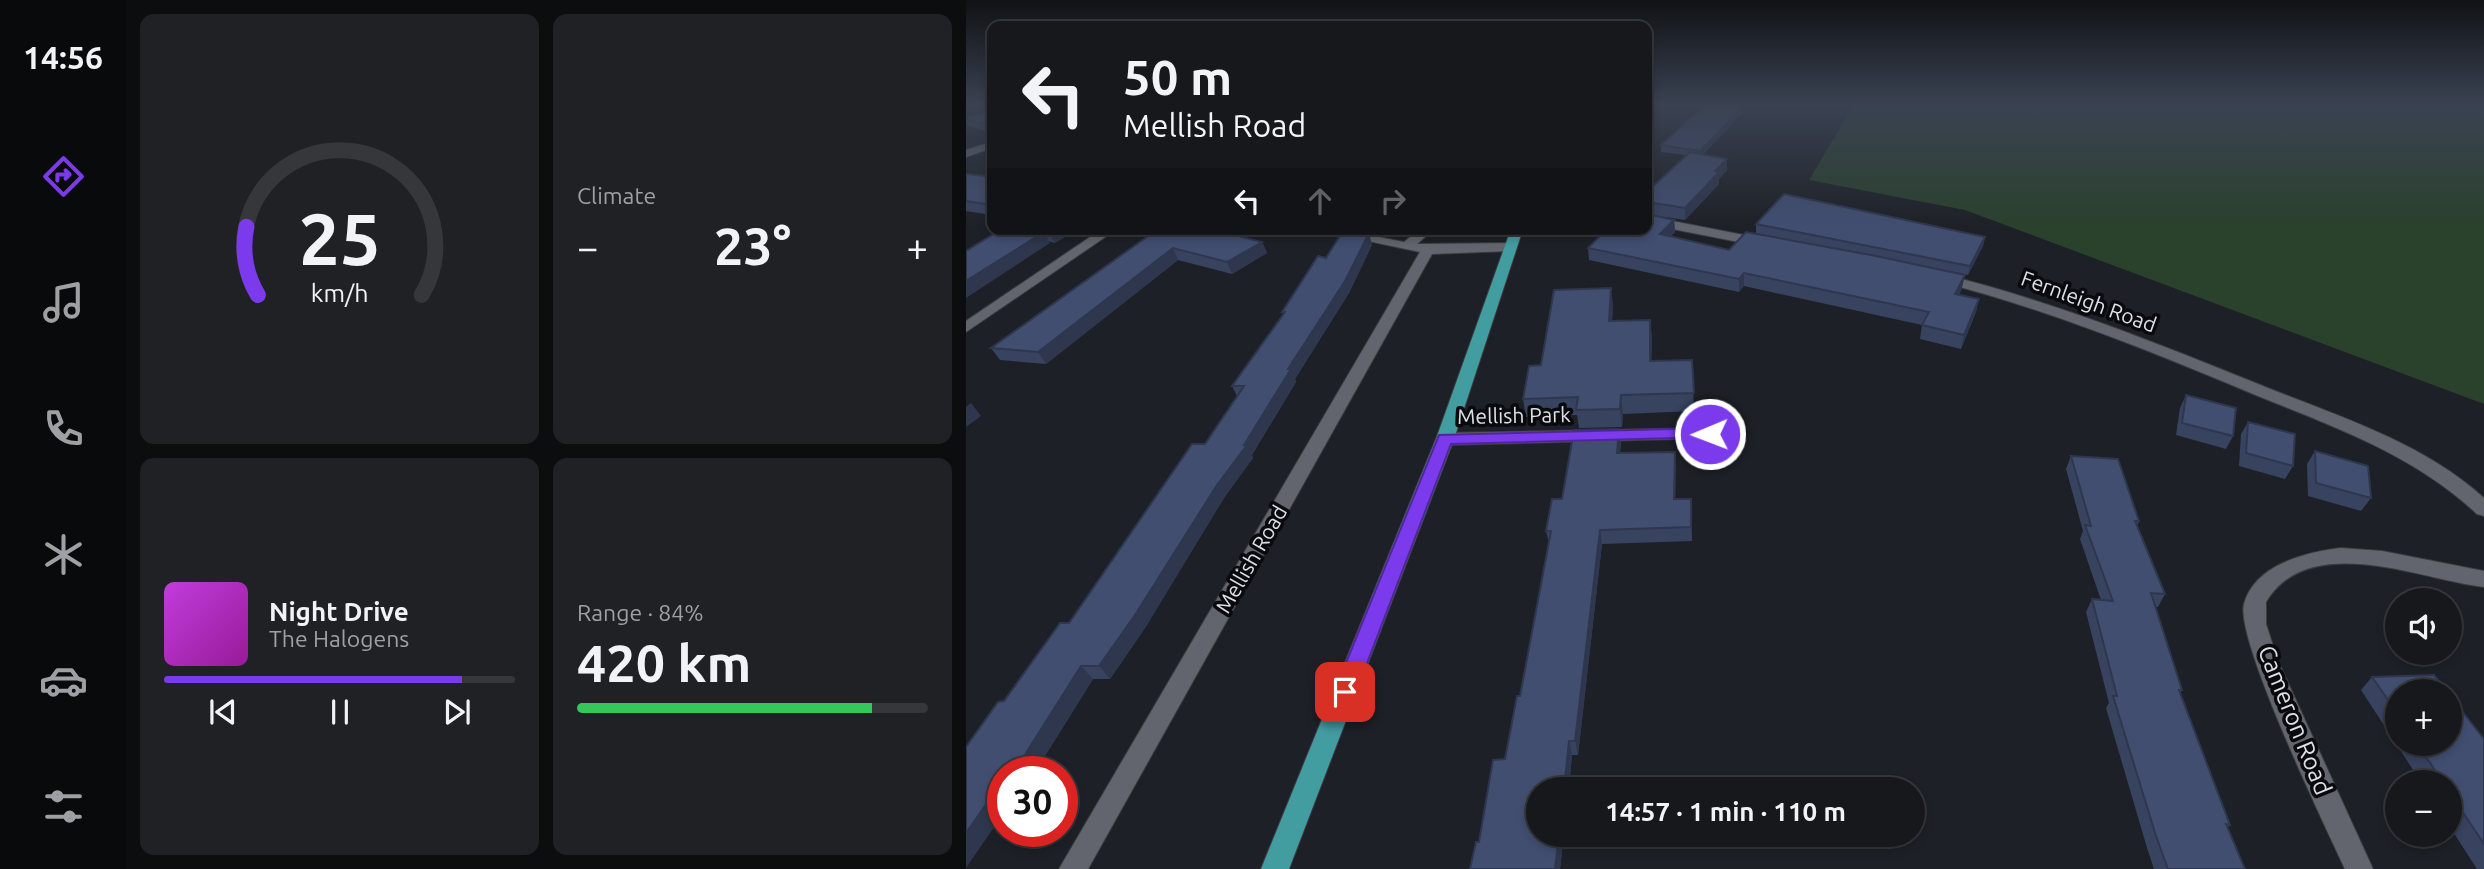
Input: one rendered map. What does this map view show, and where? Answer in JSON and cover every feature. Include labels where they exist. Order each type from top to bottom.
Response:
[{"type":"main road","points":[[1275,869],[1445,439],[1513,238]]},
{"type":"street","points":[[966,154],[987,147]]},
{"type":"street","points":[[966,154],[987,159]]},
{"type":"street","points":[[1652,221],[1784,247]]},
{"type":"street","points":[[966,328],[1102,235]]},
{"type":"street","points":[[1369,235],[1421,241],[1513,238]]},
{"type":"street","name":"Mellish Road","points":[[1073,869],[1421,241]]},
{"type":"street","name":"Fernleigh Road","points":[[1921,274],[2015,295],[2079,316],[2366,435],[2427,464],[2466,490],[2484,509]]},
{"type":"street","name":"Mellish Park","points":[[1445,439],[1710,434]]},
{"type":"street","name":"Cameron Road","points":[[2359,869],[2264,654],[2254,610],[2260,593],[2274,579],[2321,558],[2359,556],[2399,562],[2463,578],[2484,579]]},
{"type":"green space","points":[[1829,147],[2484,147],[2484,404],[1965,210],[1809,180]]},
{"type":"building","points":[[1671,147],[1704,147],[1700,151]]},
{"type":"building","points":[[1690,152],[1727,159],[1715,171],[1719,172],[1685,208],[1652,203],[1652,187]]},
{"type":"building","points":[[966,174],[987,176],[987,204],[966,201]]},
{"type":"building","points":[[1784,194],[1985,237],[1970,266],[1756,224]]},
{"type":"building","points":[[1652,215],[1674,220],[1660,234],[1729,250],[1746,232],[1965,275],[1955,294],[1979,299],[1964,335],[1922,325],[1929,312],[1744,273],[1739,279],[1588,248],[1601,235],[1652,235]]},
{"type":"building","points":[[992,235],[1039,235],[966,281],[966,251]]},
{"type":"building","points":[[1150,235],[1235,235],[1262,242],[1227,262],[1173,248],[1038,352],[991,348]]},
{"type":"building","points":[[1340,235],[1368,235],[1345,281],[1288,369],[1291,369],[1244,445],[1247,445],[1217,485],[1135,615],[1099,666],[1081,666],[1024,756],[987,756],[987,803],[966,833],[966,747],[998,702],[1004,701],[1060,623],[1069,623],[1192,444],[1205,444],[1244,386],[1232,386],[1285,312],[1282,312],[1318,256],[1326,258]]},
{"type":"building","points":[[1611,288],[1609,321],[1650,320],[1650,361],[1692,360],[1694,393],[1621,395],[1620,409],[1576,410],[1578,397],[1523,399],[1529,366],[1541,365],[1554,290]]},
{"type":"building","points":[[2186,395],[2236,408],[2233,436],[2182,423]]},
{"type":"building","points":[[2248,422],[2295,434],[2293,466],[2246,453]]},
{"type":"building","points":[[1619,429],[1617,453],[1675,452],[1674,499],[1691,499],[1691,527],[1600,530],[1575,741],[1569,741],[1565,777],[1526,777],[1526,847],[1558,847],[1555,869],[1470,869],[1476,842],[1479,842],[1493,760],[1505,759],[1517,696],[1520,696],[1551,531],[1546,531],[1552,499],[1562,499],[1574,430]]},
{"type":"building","points":[[2315,451],[2368,466],[2371,498],[2316,483]]},
{"type":"building","points":[[2071,456],[2118,459],[2139,521],[2135,521],[2165,594],[2151,593],[2182,690],[2179,690],[2230,825],[2226,824],[2245,869],[2168,869],[2113,696],[2117,696],[2092,599],[2113,601],[2085,525],[2091,526]]},
{"type":"building","points":[[2434,675],[2437,679],[2385,679],[2385,696],[2372,677]]},
{"type":"building","points":[[2462,711],[2484,739],[2484,844],[2462,811],[2462,770],[2435,770],[2425,756],[2462,756]]},
{"type":"route","points":[[1345,692],[1445,439],[1710,434]]}]
